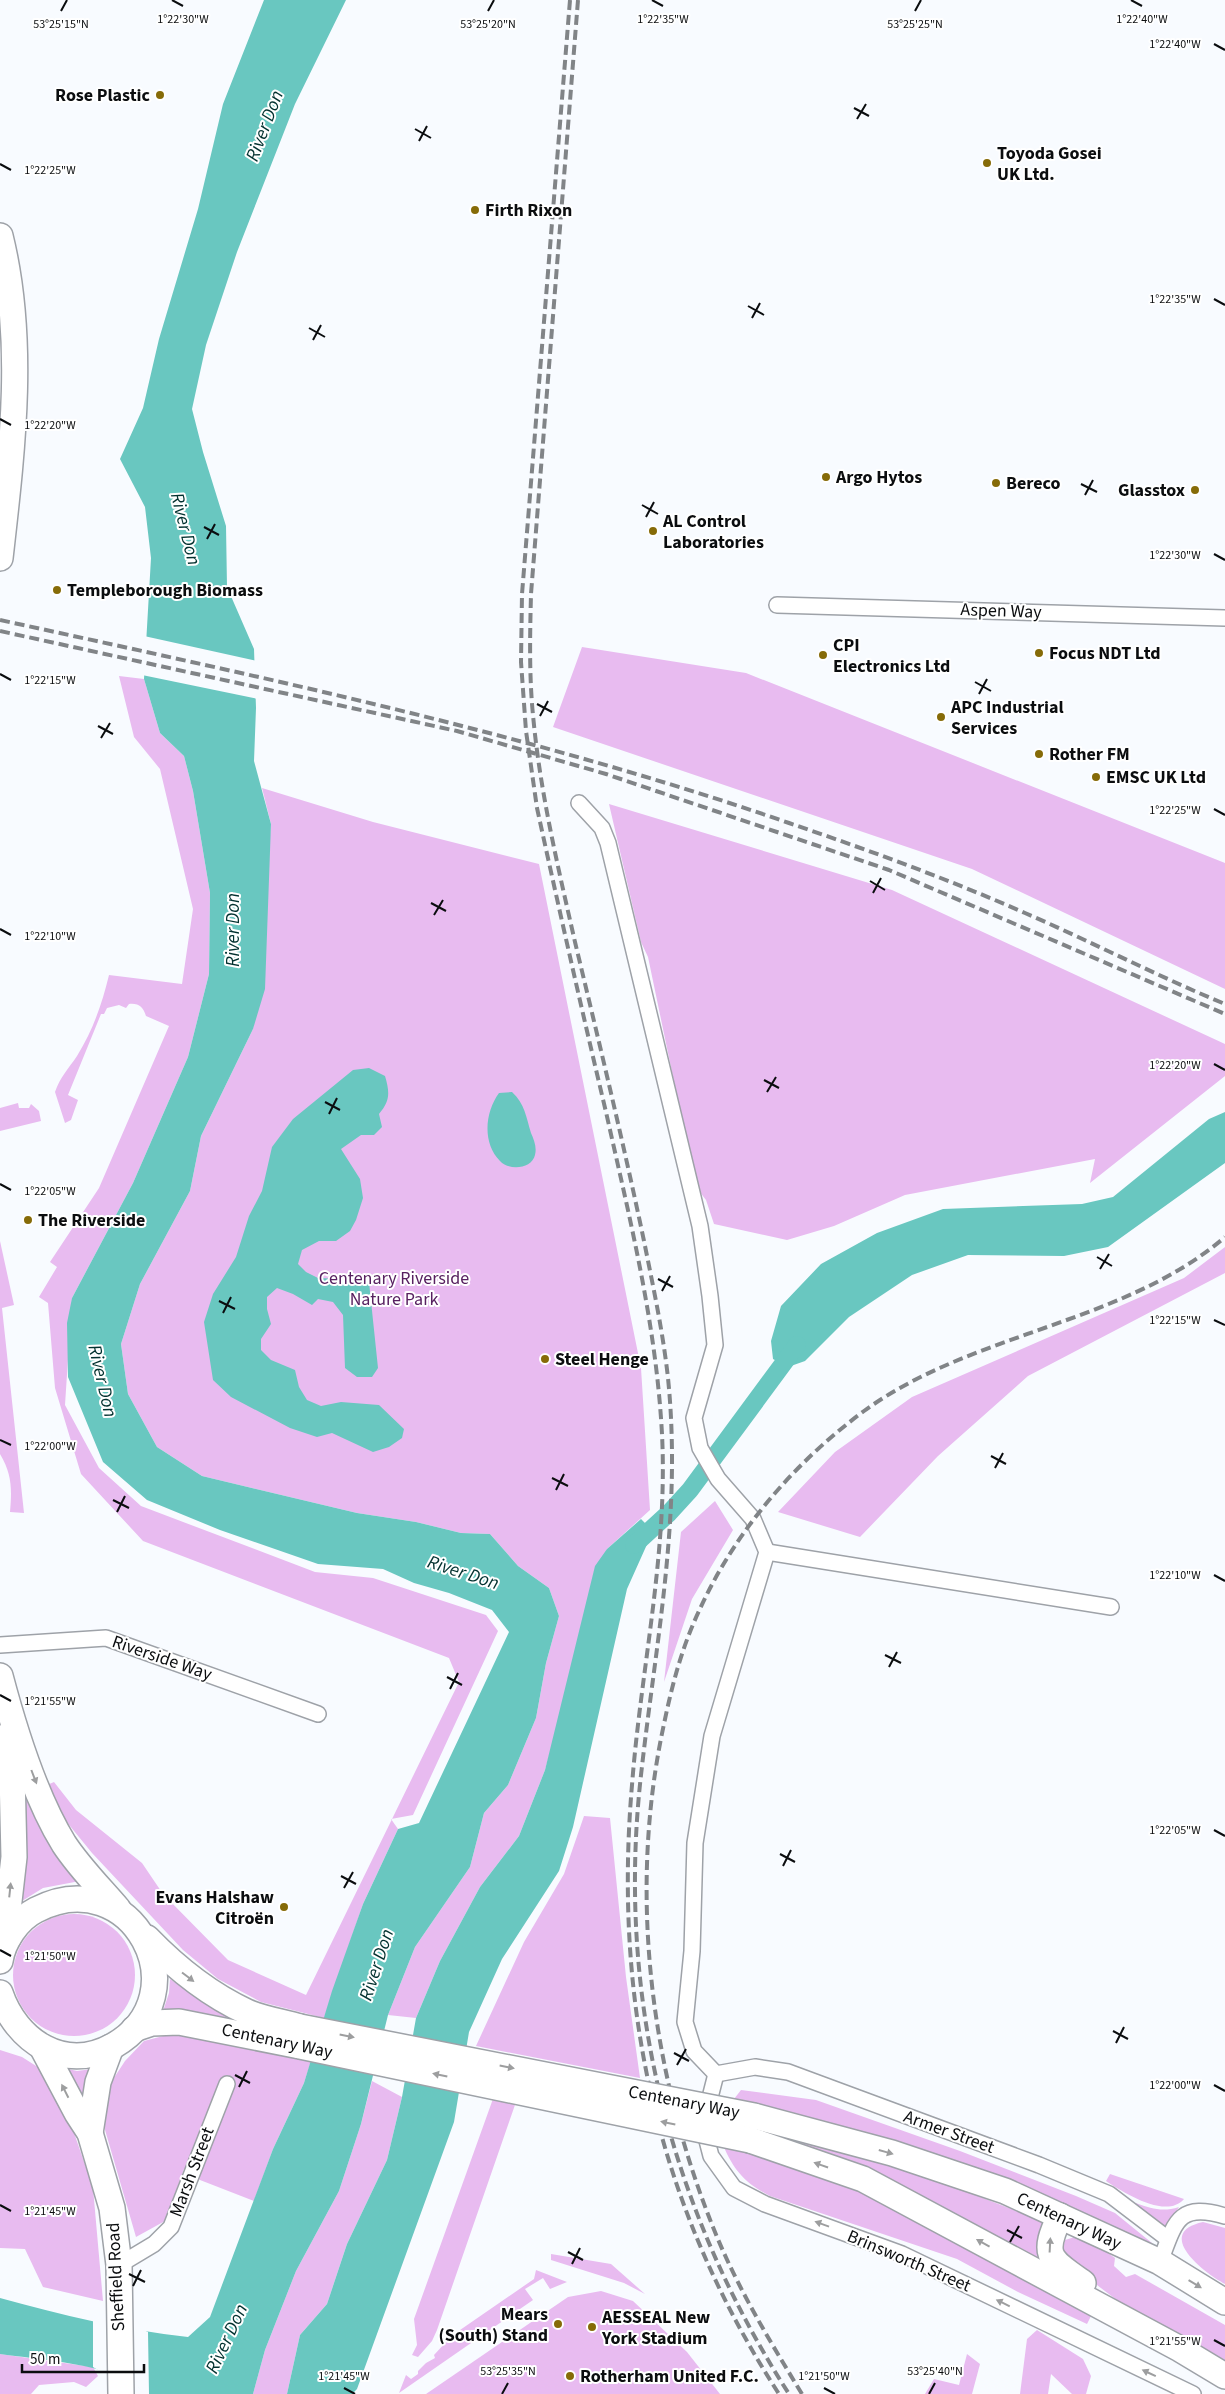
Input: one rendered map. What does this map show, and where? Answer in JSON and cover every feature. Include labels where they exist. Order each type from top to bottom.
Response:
[{"type":"main road","points":[[0,236],[13,308],[16,353],[0,558]]},
{"type":"main road","points":[[0,1676],[10,1715],[48,1814],[65,1845],[118,1910]]},
{"type":"main road","points":[[2,1954],[14,1857],[10,1715]]},
{"type":"main road","points":[[2,1954],[19,1924],[32,1912],[48,1903],[84,1898],[102,1902],[118,1910]]},
{"type":"main road","name":"Centenary Way","points":[[118,1910],[177,1968],[208,1991],[300,2037],[750,2140],[863,2179],[1180,2349],[1225,2376]]},
{"type":"main road","points":[[0,2034],[35,2043],[59,2053],[76,2055],[94,2053],[110,2047],[134,2029],[148,2007],[154,1981],[154,1964],[149,1947],[140,1931]]},
{"type":"main road","name":"Sheffield Road","points":[[0,1993],[11,2018],[35,2043],[76,2113],[90,2133],[112,2208],[119,2265],[120,2390]]},
{"type":"main road","name":"Centenary Way","points":[[134,2029],[152,2023],[179,2022],[300,2037],[754,2116],[892,2153],[1004,2191],[1160,2262],[1225,2302]]},
{"type":"main road","name":"Sheffield Road","points":[[90,2133],[98,2082],[110,2047]]},
{"type":"main road","points":[[1060,2216],[1049,2238],[1049,2253],[1056,2264],[1180,2349]]},
{"type":"street","name":"Aspen Way","points":[[777,605],[1225,618]]},
{"type":"street","points":[[579,803],[602,828],[608,843],[700,1226],[715,1345],[694,1418],[700,1448],[714,1473],[753,1519],[767,1552],[712,1736],[695,1843],[692,1951],[684,2022],[694,2051],[716,2074]]},
{"type":"street","points":[[767,1552],[1111,1607]]},
{"type":"street","name":"Riverside Way","points":[[0,1645],[106,1638],[318,1714]]},
{"type":"street","name":"Armer Street","points":[[716,2074],[756,2067],[797,2075],[1039,2165],[1109,2194],[1168,2239]]},
{"type":"street","name":"Brinsworth Street","points":[[716,2074],[704,2125],[711,2156],[734,2188],[765,2204],[902,2254],[1193,2394]]},
{"type":"street","name":"Marsh Street","points":[[119,2265],[154,2244],[171,2227],[226,2084]]},
{"type":"street","points":[[1160,2262],[1168,2239],[1177,2222],[1189,2212],[1205,2210],[1225,2216]]},
{"type":"green space","points":[[582,647],[746,673],[1225,863],[1225,989],[972,869],[553,727]]},
{"type":"green space","points":[[119,676],[144,679],[160,733],[184,756],[193,791],[210,893],[209,974],[188,1057],[133,1183],[72,1298],[65,1405],[99,1468],[141,1506],[315,1572],[373,1578],[486,1615],[498,1631],[413,1815],[392,1819],[459,1682],[449,1658],[143,1541],[81,1474],[55,1388],[48,1303],[39,1297],[57,1267],[50,1262],[99,1188],[169,1026],[146,1016],[142,1008],[135,1004],[129,1004],[126,1008],[119,1005],[107,1008],[104,1014],[101,1014],[68,1095],[78,1100],[71,1120],[65,1123],[55,1092],[62,1077],[88,1036],[100,1007],[109,975],[182,984],[193,909],[160,769],[134,737]]},
{"type":"green space","name":"Centenary Riverside Nature Park","points":[[262,788],[373,822],[539,864],[641,1368],[650,1510],[607,1549],[545,1770],[519,1836],[480,1887],[440,1961],[416,2018],[388,2015],[415,1947],[470,1867],[484,1813],[508,1785],[536,1718],[546,1663],[559,1616],[549,1588],[518,1566],[490,1534],[461,1533],[416,1522],[357,1513],[202,1476],[157,1447],[128,1394],[121,1344],[140,1284],[190,1191],[201,1136],[253,1029],[271,824]]},
{"type":"green space","points":[[609,804],[892,890],[1225,1044],[1225,1076],[1090,1183],[1095,1159],[905,1195],[834,1226],[787,1240],[714,1224],[706,1200],[696,1187],[648,957],[641,942]]},
{"type":"green space","points":[[18,1103],[19,1108],[29,1108],[31,1104],[39,1111],[41,1121],[0,1131],[0,1108]]},
{"type":"green space","points":[[0,1241],[14,1305],[2,1308],[24,1513],[10,1512],[10,1482],[7,1468],[0,1454]]},
{"type":"green space","points":[[1225,1247],[1225,1273],[1028,1376],[938,1456],[860,1537],[778,1512],[835,1452],[912,1397],[1184,1278]]},
{"type":"green space","points":[[715,1501],[733,1530],[692,1599],[664,1682],[681,1532]]},
{"type":"green space","points":[[23,1772],[31,1809],[55,1849],[80,1881],[43,1888],[22,1901],[26,1840]]},
{"type":"green space","points":[[54,1782],[76,1810],[142,1863],[163,1894],[228,1960],[306,1995],[392,1820],[398,1829],[363,1904],[324,2018],[261,2002],[218,1979],[183,1950],[92,1853],[61,1815],[47,1785]]},
{"type":"green space","points":[[584,1816],[610,1818],[626,1977],[640,2078],[476,2046],[524,1942],[564,1874]]},
{"type":"green space","points":[[74,1914],[86,1915],[97,1919],[108,1924],[117,1932],[125,1941],[130,1952],[134,1963],[134,1987],[130,1998],[125,2009],[117,2018],[108,2026],[97,2031],[86,2035],[74,2036],[62,2035],[51,2031],[40,2026],[31,2018],[23,2009],[18,1998],[14,1987],[13,1975],[14,1963],[18,1952],[23,1941],[31,1932],[40,1924],[51,1919],[62,1915]]},
{"type":"green space","points":[[170,1979],[206,2004],[251,2024],[163,2011],[169,1993]]},
{"type":"green space","points":[[171,2034],[311,2061],[304,2083],[273,2149],[254,2201],[200,2180],[184,2169],[165,2221],[136,2237],[101,2116],[108,2087],[125,2061],[144,2041]]},
{"type":"green space","points":[[0,2050],[22,2057],[44,2071],[71,2124],[93,2188],[103,2301],[43,2287],[25,2249],[0,2248]]},
{"type":"green space","points":[[64,2068],[77,2071],[92,2069],[84,2111]]},
{"type":"green space","points":[[372,2081],[402,2097],[387,2160],[347,2244],[327,2304],[300,2335],[287,2394],[253,2394],[265,2350],[296,2271],[339,2191],[361,2124]]},
{"type":"green space","points":[[741,2090],[816,2100],[960,2151],[1115,2213],[1152,2243],[1150,2246],[1050,2199],[947,2160],[859,2132],[734,2099]]},
{"type":"green space","points":[[494,2096],[516,2102],[437,2330],[432,2341],[418,2357],[412,2355],[417,2345],[414,2319]]},
{"type":"green space","points":[[789,2139],[865,2157],[923,2175],[1043,2221],[1040,2244],[1046,2266],[865,2168]]},
{"type":"green space","points":[[723,2145],[814,2170],[913,2212],[1092,2314],[1087,2324],[1018,2292],[957,2259],[770,2196],[741,2175],[731,2162]]},
{"type":"green space","points":[[1110,2174],[1184,2199],[1176,2205],[1167,2207],[1145,2202],[1106,2181]]},
{"type":"green space","points":[[1136,2203],[1158,2209],[1179,2207],[1164,2229],[1135,2205]]},
{"type":"green space","points":[[1203,2222],[1225,2228],[1225,2284],[1196,2262],[1187,2253],[1182,2244],[1182,2235],[1189,2227]]},
{"type":"green space","points":[[1078,2236],[1095,2244],[1115,2258],[1114,2266],[1126,2277],[1135,2274],[1225,2325],[1225,2366],[1139,2315],[1080,2270],[1062,2253],[1065,2240]]},
{"type":"green space","points":[[551,2254],[611,2264],[645,2294],[624,2283],[551,2260]]},
{"type":"green space","points":[[536,2270],[567,2282],[550,2289],[543,2278],[525,2289],[533,2300],[399,2393],[406,2375],[411,2379],[418,2374],[418,2371],[426,2363],[435,2358],[434,2355],[447,2339],[534,2279]]},
{"type":"green space","name":"AESSEAL New York Stadium","points":[[601,2291],[633,2301],[687,2352],[720,2394],[426,2394],[568,2297]]},
{"type":"green space","points":[[1037,2330],[1083,2359],[1091,2376],[1086,2394],[1072,2394],[1051,2374],[1048,2394],[1020,2394],[1027,2339]]},
{"type":"green space","points":[[0,2354],[93,2367],[98,2376],[86,2387],[74,2382],[39,2385],[31,2394],[0,2394]]},
{"type":"green space","points":[[967,2354],[980,2364],[972,2394],[925,2394],[934,2379],[959,2385]]},
{"type":"water","name":"River Don","points":[[264,0],[346,0],[295,104],[237,252],[206,345],[192,409],[226,526],[227,587],[254,649],[256,708],[254,761],[271,824],[265,989],[253,1029],[201,1136],[190,1191],[140,1284],[121,1344],[128,1394],[157,1447],[202,1476],[357,1513],[416,1522],[461,1533],[490,1534],[518,1566],[549,1588],[559,1616],[546,1663],[536,1718],[508,1785],[484,1813],[470,1867],[415,1947],[388,2015],[361,2124],[339,2191],[296,2271],[265,2350],[253,2394],[145,2394],[135,2384],[120,2376],[100,2370],[56,2361],[0,2354],[0,2298],[93,2321],[188,2337],[210,2317],[273,2149],[304,2083],[332,1991],[363,1904],[398,1829],[419,1823],[509,1632],[492,1610],[449,1593],[414,1583],[383,1569],[318,1564],[220,1530],[147,1500],[103,1462],[68,1377],[67,1323],[72,1298],[133,1183],[188,1057],[209,974],[210,893],[193,791],[184,756],[160,733],[144,679],[151,558],[145,507],[120,459],[143,408],[159,339],[198,209],[223,104]]},
{"type":"water","points":[[369,1068],[385,1076],[388,1096],[379,1114],[382,1127],[374,1135],[361,1135],[341,1149],[360,1179],[363,1198],[356,1220],[350,1231],[336,1241],[319,1241],[302,1250],[298,1264],[306,1272],[318,1278],[342,1279],[354,1276],[369,1282],[378,1368],[372,1377],[357,1377],[345,1368],[343,1315],[333,1302],[318,1299],[312,1305],[293,1294],[277,1288],[267,1297],[267,1309],[271,1324],[261,1339],[261,1350],[271,1360],[295,1370],[299,1387],[307,1400],[321,1406],[341,1402],[379,1405],[404,1429],[402,1438],[389,1447],[373,1452],[332,1433],[317,1437],[290,1428],[231,1397],[213,1380],[204,1322],[213,1294],[236,1257],[249,1216],[262,1191],[272,1147],[293,1119],[353,1070]]},
{"type":"water","points":[[512,1092],[522,1106],[526,1116],[536,1152],[530,1163],[520,1167],[509,1166],[500,1161],[494,1154],[488,1137],[488,1118],[494,1101],[499,1093]]},
{"type":"water","points":[[1225,1112],[1225,1163],[1108,1247],[1064,1256],[968,1255],[912,1275],[849,1317],[805,1361],[788,1367],[773,1359],[771,1341],[781,1306],[821,1264],[877,1233],[943,1209],[1082,1204],[1113,1197],[1209,1119]]},
{"type":"water","points":[[641,1519],[653,1531],[627,1589],[573,1827],[559,1871],[502,1959],[469,2032],[454,2122],[357,2389],[352,2394],[287,2394],[300,2335],[327,2304],[347,2244],[387,2160],[402,2097],[416,2018],[440,1961],[480,1887],[519,1836],[545,1770],[595,1566],[607,1549]]},
{"type":"pier","points":[[144,636],[257,661],[258,699],[142,675]]},
{"type":"pier","points":[[93,2319],[139,2328],[148,2332],[149,2394],[143,2394],[139,2388],[93,2367]]},
{"type":"waterway","points":[[634,1545],[669,1513],[690,1490],[797,1345]]},
{"type":"railway","points":[[570,0],[522,594],[521,662],[526,731],[537,808],[633,1232],[648,1312],[659,1393],[663,1478],[661,1523],[658,1567],[632,1785],[628,1867],[630,1947],[638,2026],[653,2102],[674,2177],[702,2251],[737,2323],[779,2394]]},
{"type":"railway","points":[[578,0],[531,594],[530,670],[536,744],[550,829],[636,1204],[657,1309],[668,1378],[672,1479],[670,1529],[641,1775],[635,1857],[637,1939],[645,2019],[661,2097],[683,2174],[712,2249],[747,2323],[789,2394]]},
{"type":"railway","points":[[0,620],[299,686],[398,710],[497,735],[692,791],[789,823],[967,888],[1225,1004]]},
{"type":"railway","points":[[0,631],[457,731],[606,774],[889,870],[1225,1014]]},
{"type":"railway","points":[[802,2394],[746,2297],[717,2237],[694,2176],[676,2113],[661,2049],[652,1984],[647,1919],[647,1853],[653,1788],[664,1724],[687,1638],[730,1553],[769,1500],[814,1453],[864,1411],[906,1384],[952,1363],[1141,1290],[1185,1266],[1225,1237]]},
{"type":"place","name":"Rose Plastic","points":[[160,95]]},
{"type":"place","name":"Toyoda Gosei UK Ltd.","points":[[987,163]]},
{"type":"place","name":"Firth Rixon","points":[[475,210]]},
{"type":"place","name":"Argo Hytos","points":[[826,477]]},
{"type":"place","name":"Bereco","points":[[996,483]]},
{"type":"place","name":"Glasstox","points":[[1195,490]]},
{"type":"place","name":"AL Control Laboratories","points":[[653,531]]},
{"type":"place","name":"Templeborough Biomass","points":[[57,590]]},
{"type":"place","name":"Focus NDT Ltd","points":[[1039,653]]},
{"type":"place","name":"CPI Electronics Ltd","points":[[823,655]]},
{"type":"place","name":"APC Industrial Services","points":[[941,717]]},
{"type":"place","name":"Rother FM","points":[[1039,754]]},
{"type":"place","name":"EMSC UK Ltd","points":[[1096,777]]},
{"type":"place","name":"The Riverside","points":[[28,1220]]},
{"type":"place","name":"Steel Henge","points":[[545,1359]]},
{"type":"place","name":"Evans Halshaw Citroën","points":[[284,1907]]},
{"type":"place","name":"Mears (South) Stand","points":[[558,2324]]},
{"type":"place","name":"AESSEAL New York Stadium","points":[[592,2327]]},
{"type":"place","name":"Rotherham United F.C.","points":[[570,2376]]}]
